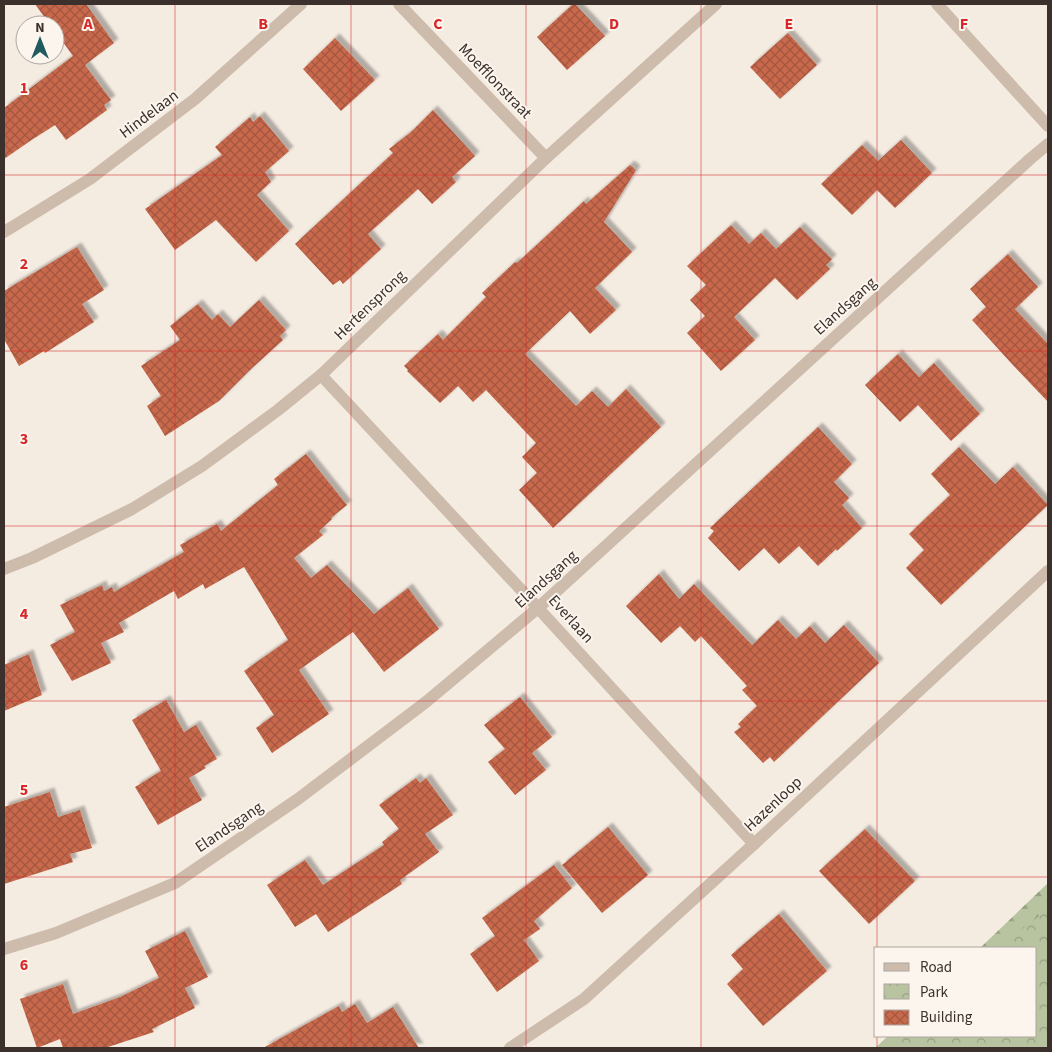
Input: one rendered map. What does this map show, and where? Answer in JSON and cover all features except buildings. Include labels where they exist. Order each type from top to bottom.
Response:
[{"type":"street","name":"Hindelaan","points":[[4,232],[90,179],[195,99],[301,4]]},
{"type":"street","name":"Moefflonstraat","points":[[399,4],[546,158]]},
{"type":"street","name":"Hertensprong","points":[[4,569],[32,558],[124,514],[202,466],[278,410],[321,375],[546,158],[716,4]]},
{"type":"street","points":[[937,4],[1048,126]]},
{"type":"street","name":"Elandsgang","points":[[4,949],[56,933],[175,883],[298,799],[426,702],[538,608],[1048,144]]},
{"type":"street","name":"Everlaan","points":[[321,375],[754,844]]},
{"type":"street","name":"Hazenloop","points":[[510,1048],[584,999],[1048,571]]},
{"type":"green space","points":[[1048,883],[1048,1048],[875,1048],[887,1037],[1037,1037],[1037,947],[981,947]]},
{"type":"green space","points":[[1048,909],[1048,1048],[883,1048],[890,1037],[1037,1037],[1037,947],[999,947]]}]
